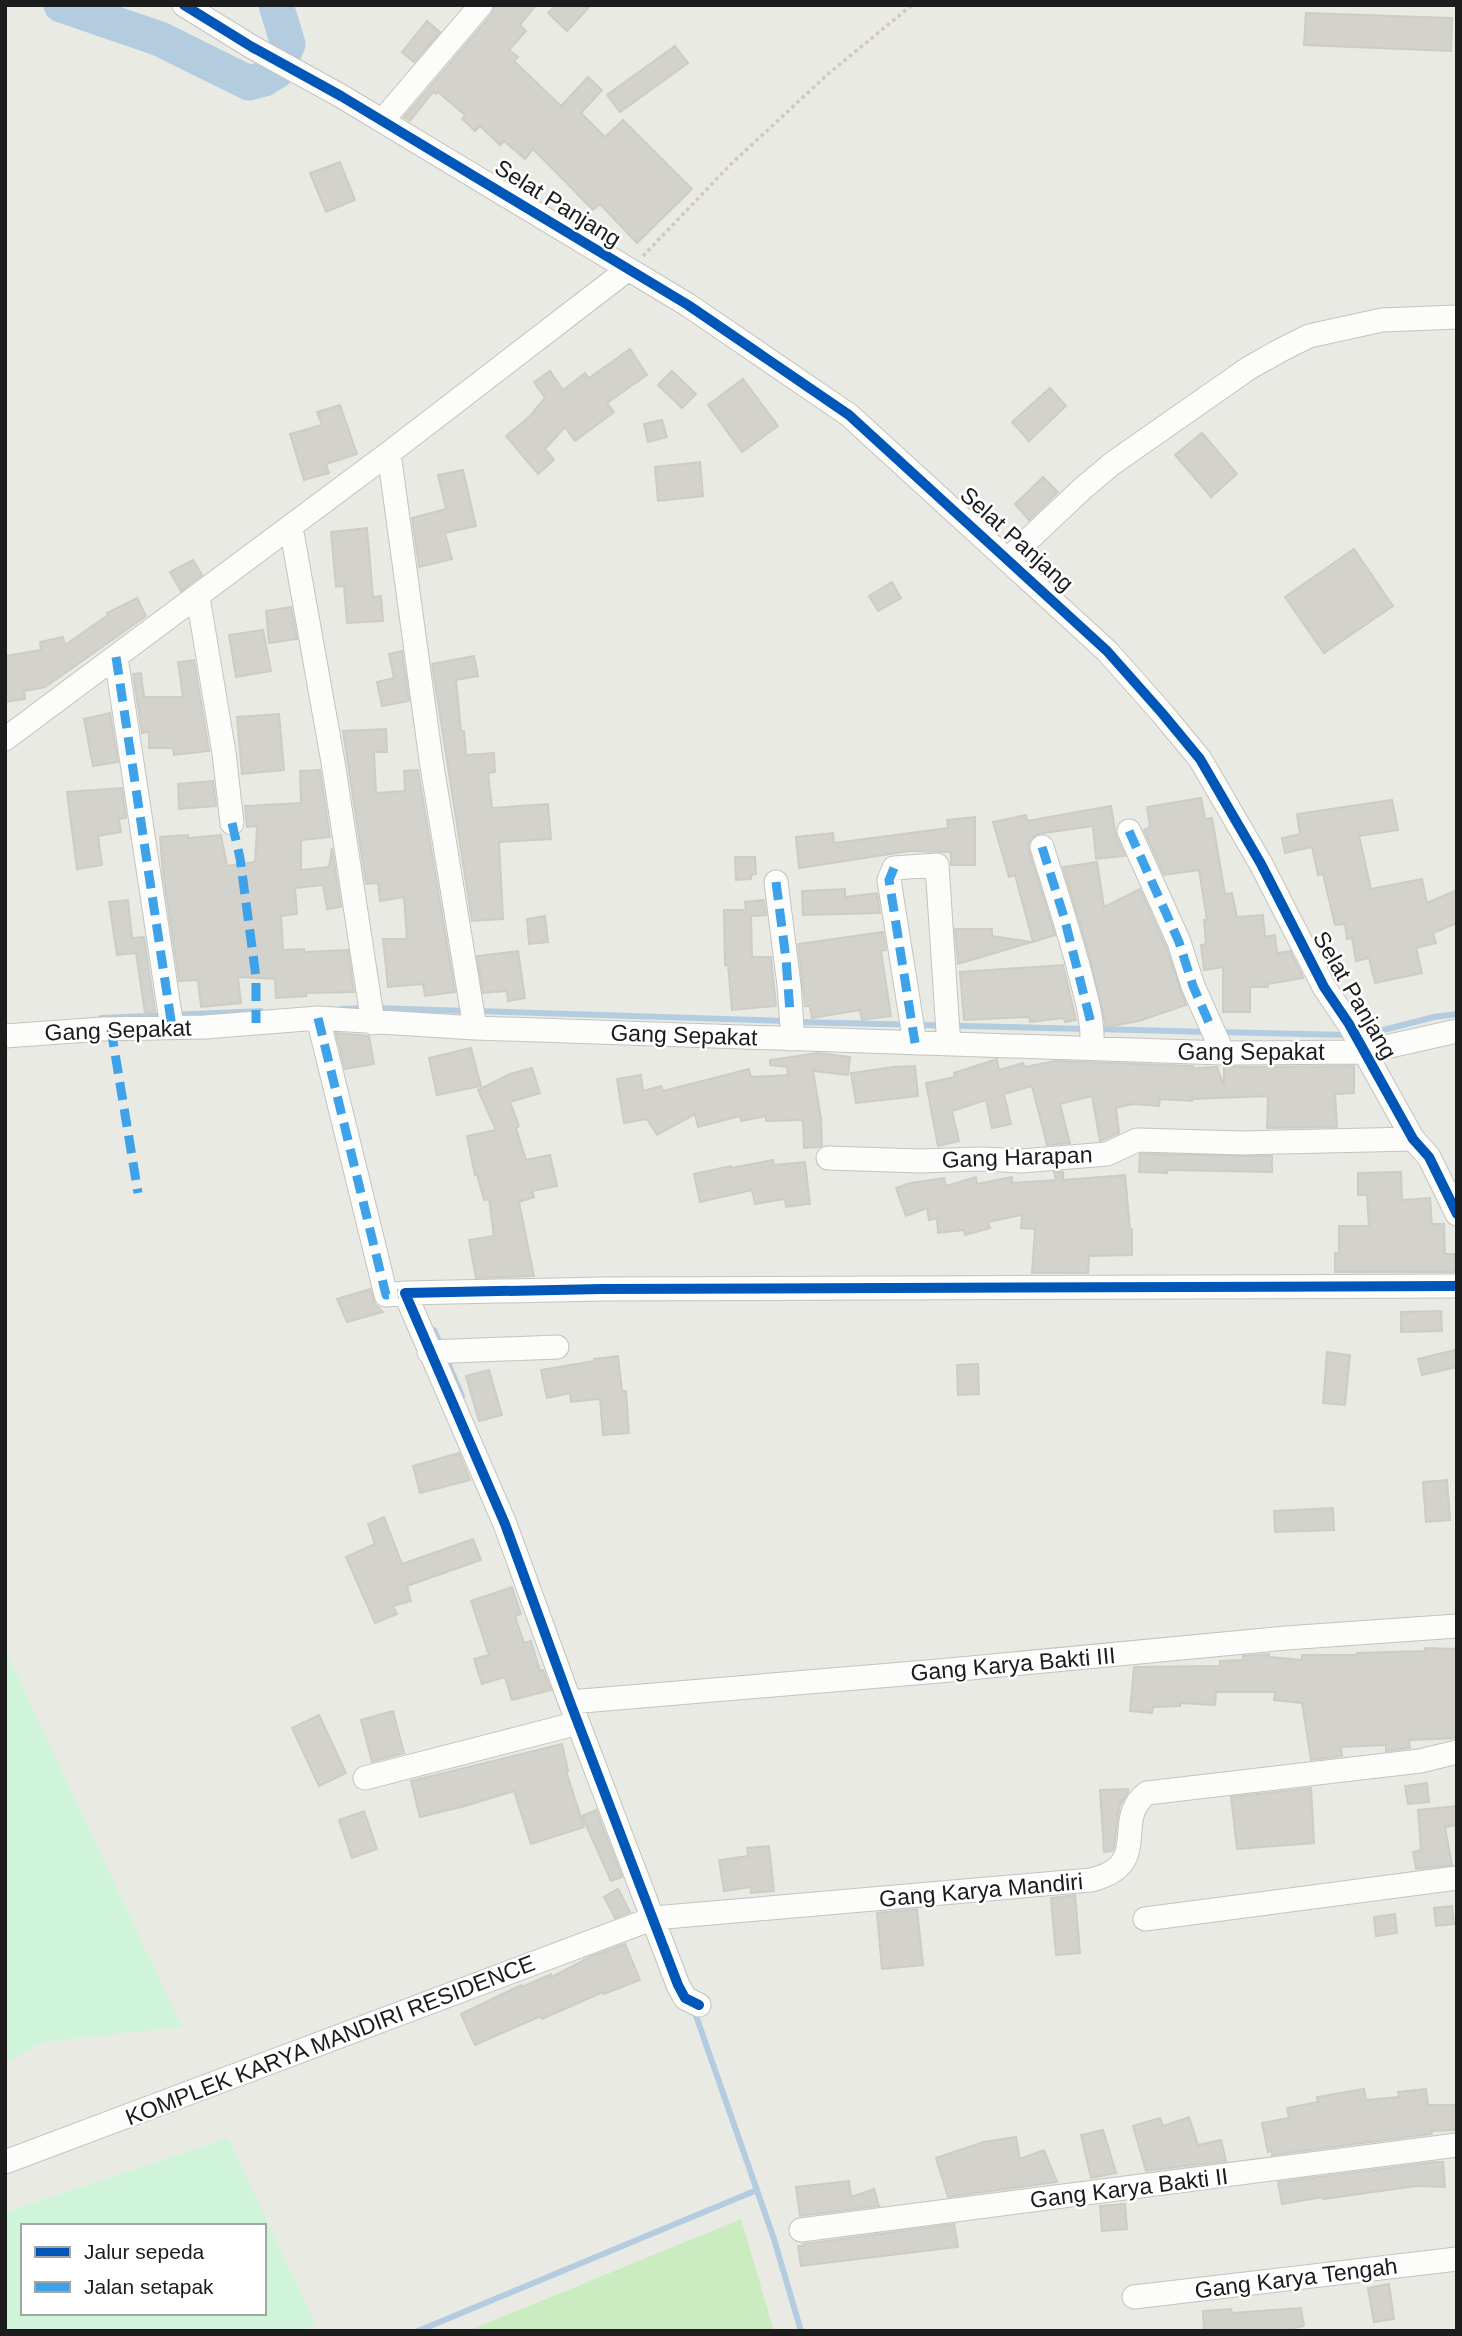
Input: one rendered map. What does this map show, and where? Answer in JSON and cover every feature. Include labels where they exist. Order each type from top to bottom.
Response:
[{"type":"street","name":"Selat Panjang","points":[[184,5],[252,47],[341,96],[688,305],[849,415],[1107,651],[1200,759],[1261,864],[1324,987],[1349,1024],[1413,1139],[1429,1157],[1457,1214]]},
{"type":"street","points":[[382,121],[481,5]]},
{"type":"street","points":[[5,739],[389,453],[627,270]]},
{"type":"street","points":[[1008,559],[1113,463],[1249,368],[1281,350],[1309,336],[1382,320],[1457,317]]},
{"type":"street","points":[[389,453],[431,760],[474,1023]]},
{"type":"street","points":[[290,527],[331,750],[373,1014]]},
{"type":"street","points":[[198,597],[224,753],[232,823]]},
{"type":"street","points":[[116,657],[171,1019]]},
{"type":"street","points":[[1129,831],[1179,942],[1193,986],[1217,1040]]},
{"type":"street","points":[[1042,847],[1065,917],[1092,1036]]},
{"type":"street","points":[[913,1031],[888,880],[894,869],[937,865],[949,1030]]},
{"type":"street","points":[[776,882],[786,958],[790,1026]]},
{"type":"street","name":"Gang Sepakat","points":[[5,1036],[102,1029],[171,1019],[318,1018],[373,1014],[474,1023],[949,1030],[1217,1040],[1362,1049],[1457,1031]]},
{"type":"street","points":[[318,1018],[386,1295],[602,1289],[1457,1286]]},
{"type":"street","name":"Gang Harapan","points":[[828,1158],[1021,1161],[1107,1154],[1137,1140],[1243,1143],[1413,1139]]},
{"type":"street","points":[[405,1293],[439,1352],[436,1362],[505,1524],[578,1707],[681,1992],[685,1998],[699,2005]]},
{"type":"street","points":[[439,1352],[556,1347]]},
{"type":"street","name":"Gang Karya Bakti III","points":[[365,1778],[578,1707],[1286,1639],[1457,1626]]},
{"type":"street","name":"Gang Karya Mandiri","points":[[654,1918],[1091,1880],[1104,1877],[1123,1863],[1129,1853],[1133,1811],[1147,1793],[1420,1761],[1457,1752]]},
{"type":"street","points":[[1145,1919],[1457,1878]]},
{"type":"street","name":"KOMPLEK KARYA MANDIRI RESIDENCE","points":[[5,2162],[654,1918]]},
{"type":"street","name":"Gang Karya Bakti II","points":[[801,2230],[1457,2145]]},
{"type":"street","name":"Gang Karya Tengah","points":[[1134,2297],[1457,2259]]},
{"type":"path","points":[[627,270],[656,244],[741,155],[828,74],[912,5]]},
{"type":"green space","points":[[5,1649],[182,2027],[42,2042],[5,2064]]},
{"type":"green space","points":[[228,2138],[316,2325],[301,2331],[5,2331],[5,2212]]},
{"type":"green space","points":[[741,2219],[774,2331],[468,2331]]},
{"type":"building","points":[[495,5],[536,5],[520,25],[526,31],[509,50],[518,57],[514,61],[561,106],[588,77],[602,90],[581,113],[605,137],[623,120],[692,189],[637,243],[600,204],[593,210],[533,149],[525,159],[504,141],[500,145],[480,126],[475,131],[462,119],[465,115],[438,92],[433,92],[410,121],[404,117],[492,14]]},
{"type":"building","points":[[556,5],[591,5],[567,31],[548,13]]},
{"type":"building","points":[[1306,13],[1452,18],[1451,51],[1304,45]]},
{"type":"building","points":[[427,21],[440,32],[414,62],[402,52]]},
{"type":"building","points":[[675,46],[688,63],[620,112],[607,95]]},
{"type":"building","points":[[340,162],[355,200],[326,212],[310,173]]},
{"type":"building","points":[[630,349],[647,375],[607,403],[614,412],[575,441],[565,427],[545,449],[554,460],[538,474],[506,436],[530,416],[545,398],[534,382],[550,371],[563,390],[585,373],[589,378]]},
{"type":"building","points":[[672,371],[696,394],[682,408],[658,385]]},
{"type":"building","points":[[743,379],[778,426],[742,452],[708,405]]},
{"type":"building","points":[[1050,388],[1066,406],[1029,441],[1012,422]]},
{"type":"building","points":[[340,405],[357,454],[326,464],[329,473],[304,480],[290,434],[322,425],[317,412]]},
{"type":"building","points":[[662,420],[667,437],[648,442],[644,424]]},
{"type":"building","points":[[1202,433],[1237,474],[1211,497],[1175,455]]},
{"type":"building","points":[[700,462],[703,496],[658,501],[655,467]]},
{"type":"building","points":[[463,470],[476,526],[445,533],[452,559],[419,567],[412,518],[446,509],[438,475]]},
{"type":"building","points":[[1043,477],[1058,492],[1029,520],[1015,504]]},
{"type":"building","points":[[367,528],[373,597],[381,596],[383,621],[347,623],[344,586],[336,587],[331,532]]},
{"type":"building","points":[[1354,549],[1393,606],[1324,653],[1285,597]]},
{"type":"building","points":[[193,560],[202,575],[181,591],[170,572]]},
{"type":"building","points":[[892,582],[901,598],[878,611],[869,596]]},
{"type":"building","points":[[137,598],[146,616],[45,687],[24,691],[25,699],[5,702],[5,656],[41,650],[40,642],[63,637],[65,645],[108,615],[107,613]]},
{"type":"building","points":[[291,607],[297,639],[269,643],[266,611]]},
{"type":"building","points":[[263,630],[271,671],[236,677],[229,635]]},
{"type":"building","points":[[402,651],[409,701],[382,706],[377,682],[394,678],[389,654]]},
{"type":"building","points":[[474,656],[478,676],[456,680],[466,755],[494,753],[495,772],[488,773],[492,808],[548,804],[551,839],[499,842],[503,919],[472,921],[432,664]]},
{"type":"building","points":[[194,660],[209,751],[174,755],[173,748],[149,748],[149,732],[142,733],[133,674],[141,673],[144,697],[183,697],[178,662]]},
{"type":"building","points":[[110,713],[118,762],[93,766],[84,719]]},
{"type":"building","points":[[279,714],[284,770],[242,774],[237,717]]},
{"type":"building","points":[[386,729],[387,752],[374,752],[376,793],[405,791],[404,771],[418,770],[455,992],[425,996],[423,984],[388,987],[383,939],[407,939],[404,897],[380,901],[378,883],[366,884],[343,731]]},
{"type":"building","points":[[320,770],[330,837],[301,840],[301,870],[329,867],[332,848],[341,907],[327,909],[323,885],[295,888],[297,914],[281,916],[283,950],[348,950],[354,992],[306,993],[306,996],[276,998],[275,979],[238,977],[241,1003],[201,1007],[198,980],[179,981],[160,837],[221,835],[227,866],[255,862],[257,826],[247,827],[245,806],[301,803],[300,771]]},
{"type":"building","points":[[213,781],[216,806],[179,809],[178,784]]},
{"type":"building","points":[[122,788],[126,818],[119,819],[121,832],[98,836],[102,865],[77,869],[67,792]]},
{"type":"building","points":[[1201,798],[1205,819],[1212,818],[1225,894],[1232,893],[1237,917],[1263,915],[1265,937],[1275,935],[1277,953],[1290,951],[1303,978],[1268,984],[1268,987],[1250,987],[1250,1012],[1223,1012],[1223,967],[1204,970],[1201,945],[1206,944],[1204,920],[1207,920],[1199,870],[1164,875],[1144,830],[1150,827],[1147,807]]},
{"type":"building","points":[[1392,800],[1398,830],[1359,836],[1371,889],[1422,879],[1427,903],[1457,890],[1457,923],[1433,933],[1436,943],[1416,948],[1422,973],[1375,983],[1369,958],[1356,961],[1352,938],[1347,939],[1345,924],[1335,925],[1323,874],[1318,875],[1312,847],[1285,853],[1282,838],[1300,834],[1297,814]]},
{"type":"building","points":[[1111,806],[1116,836],[1125,856],[1096,859],[1093,826],[1038,834],[1031,838],[1029,851],[1055,935],[1033,942],[1015,875],[1009,877],[993,822],[1026,815],[1027,821]]},
{"type":"building","points":[[975,817],[975,865],[951,865],[951,852],[910,851],[799,868],[796,837],[833,833],[834,843],[948,828],[947,820]]},
{"type":"building","points":[[735,857],[755,857],[756,874],[751,875],[751,879],[736,880]]},
{"type":"building","points":[[1097,862],[1104,907],[1140,889],[1166,947],[1186,1005],[1139,1021],[1106,1027],[1090,958],[1063,867]]},
{"type":"building","points":[[845,889],[845,897],[877,893],[880,913],[803,915],[802,891]]},
{"type":"building","points":[[128,900],[132,938],[144,937],[155,1011],[145,1013],[136,953],[117,955],[109,902]]},
{"type":"building","points":[[764,900],[766,915],[751,916],[752,957],[771,957],[776,1006],[732,1010],[728,965],[725,965],[724,910],[746,910],[745,902]]},
{"type":"building","points":[[545,916],[548,942],[529,944],[527,919]]},
{"type":"building","points":[[955,929],[992,929],[992,936],[1032,942],[958,964]]},
{"type":"building","points":[[883,932],[886,950],[881,951],[891,1016],[862,1020],[860,1010],[812,1018],[810,1006],[805,1006],[798,944]]},
{"type":"building","points":[[518,951],[525,998],[508,1001],[507,991],[483,993],[477,956]]},
{"type":"building","points":[[1063,965],[1076,1020],[1065,1022],[1064,1018],[1030,1022],[1029,1017],[964,1020],[960,972]]},
{"type":"building","points":[[336,1033],[369,1036],[374,1064],[345,1069]]},
{"type":"building","points":[[471,1048],[481,1086],[437,1095],[429,1058]]},
{"type":"building","points":[[818,1053],[850,1057],[848,1075],[813,1071],[821,1118],[820,1147],[804,1148],[803,1120],[766,1121],[766,1116],[741,1121],[740,1116],[698,1127],[695,1114],[657,1135],[647,1119],[624,1123],[617,1079],[641,1075],[643,1091],[661,1086],[663,1091],[749,1069],[751,1077],[788,1075],[787,1067],[770,1065],[770,1060]]},
{"type":"building","points":[[997,1059],[999,1070],[1023,1063],[1025,1067],[1055,1061],[1217,1067],[1224,1086],[1224,1067],[1354,1066],[1354,1093],[1335,1094],[1337,1127],[1267,1128],[1268,1096],[1192,1101],[1160,1099],[1159,1106],[1132,1104],[1116,1108],[1119,1133],[1100,1141],[1092,1096],[1060,1104],[1070,1143],[1047,1145],[1032,1086],[1004,1094],[1011,1124],[992,1128],[986,1100],[952,1111],[959,1141],[938,1146],[926,1083],[955,1077],[954,1073]]},
{"type":"building","points":[[915,1066],[918,1096],[856,1103],[851,1073]]},
{"type":"building","points":[[532,1068],[540,1093],[510,1102],[519,1126],[516,1128],[526,1160],[550,1155],[557,1186],[532,1191],[534,1197],[519,1202],[534,1276],[476,1278],[469,1240],[494,1236],[489,1199],[484,1200],[477,1174],[475,1175],[467,1136],[496,1130],[478,1090],[510,1074]]},
{"type":"building","points":[[1140,1154],[1272,1156],[1272,1172],[1139,1172]]},
{"type":"building","points":[[773,1160],[774,1165],[805,1162],[810,1204],[786,1207],[785,1199],[755,1204],[752,1190],[700,1202],[694,1174]]},
{"type":"building","points":[[1054,1172],[1063,1172],[1063,1180],[1125,1175],[1132,1229],[1132,1255],[1089,1256],[1088,1273],[1032,1273],[1035,1229],[1021,1228],[1022,1215],[988,1222],[990,1228],[965,1235],[964,1230],[938,1233],[937,1218],[929,1220],[927,1208],[906,1216],[896,1188],[944,1178],[946,1186],[976,1177],[977,1184],[1012,1177],[1012,1183],[1056,1180]]},
{"type":"building","points":[[1401,1172],[1402,1200],[1430,1198],[1432,1224],[1444,1224],[1445,1254],[1455,1254],[1455,1272],[1335,1272],[1335,1253],[1339,1253],[1339,1226],[1369,1226],[1367,1195],[1358,1195],[1358,1173]]},
{"type":"building","points":[[370,1289],[375,1304],[383,1312],[347,1322],[337,1299]]},
{"type":"building","points":[[1441,1311],[1442,1331],[1401,1332],[1401,1312]]},
{"type":"building","points":[[1455,1350],[1457,1367],[1422,1375],[1418,1359]]},
{"type":"building","points":[[1327,1352],[1350,1355],[1345,1405],[1323,1403]]},
{"type":"building","points":[[618,1356],[622,1391],[626,1391],[629,1433],[603,1435],[600,1399],[571,1402],[570,1393],[547,1398],[541,1370]]},
{"type":"building","points":[[978,1364],[979,1394],[958,1395],[957,1365]]},
{"type":"building","points":[[489,1370],[502,1415],[479,1421],[466,1376]]},
{"type":"building","points":[[459,1453],[470,1480],[420,1493],[413,1466]]},
{"type":"building","points":[[1447,1480],[1450,1520],[1426,1522],[1423,1482]]},
{"type":"building","points":[[1333,1508],[1334,1530],[1275,1532],[1274,1511]]},
{"type":"building","points":[[384,1517],[402,1564],[473,1539],[481,1560],[407,1586],[411,1601],[393,1606],[397,1614],[375,1623],[346,1557],[375,1544],[368,1524]]},
{"type":"building","points":[[512,1587],[521,1614],[515,1616],[524,1643],[531,1641],[540,1671],[543,1670],[551,1690],[512,1700],[505,1677],[482,1684],[474,1659],[489,1655],[471,1601]]},
{"type":"building","points":[[1425,1648],[1457,1649],[1457,1738],[1409,1740],[1410,1748],[1386,1751],[1386,1745],[1341,1747],[1342,1756],[1311,1760],[1302,1703],[1274,1700],[1275,1692],[1216,1692],[1215,1705],[1180,1703],[1180,1706],[1153,1707],[1152,1713],[1130,1711],[1134,1667],[1220,1666],[1220,1661],[1243,1660],[1243,1656],[1269,1654],[1269,1657],[1302,1660],[1302,1655],[1357,1655],[1425,1651]]},
{"type":"building","points":[[393,1711],[404,1753],[372,1762],[361,1720]]},
{"type":"building","points":[[319,1715],[346,1773],[319,1786],[292,1728]]},
{"type":"building","points":[[562,1744],[566,1771],[584,1827],[531,1844],[514,1791],[420,1817],[411,1781]]},
{"type":"building","points":[[1427,1783],[1429,1802],[1408,1804],[1405,1786]]},
{"type":"building","points":[[1311,1788],[1314,1843],[1237,1849],[1231,1797]]},
{"type":"building","points":[[1128,1789],[1120,1805],[1114,1848],[1104,1852],[1100,1790]]},
{"type":"building","points":[[1457,1806],[1457,1825],[1445,1827],[1452,1865],[1416,1869],[1413,1852],[1421,1850],[1418,1810]]},
{"type":"building","points":[[596,1810],[622,1877],[611,1881],[582,1816]]},
{"type":"building","points":[[364,1811],[377,1849],[352,1858],[339,1820]]},
{"type":"building","points":[[769,1846],[774,1891],[751,1893],[751,1887],[724,1891],[719,1860],[748,1856],[747,1848]]},
{"type":"building","points":[[618,1889],[630,1912],[615,1918],[604,1897]]},
{"type":"building","points":[[1075,1895],[1080,1953],[1056,1955],[1051,1898]]},
{"type":"building","points":[[1452,1906],[1454,1924],[1436,1926],[1434,1908]]},
{"type":"building","points":[[917,1909],[923,1965],[882,1969],[877,1913]]},
{"type":"building","points":[[1395,1914],[1397,1933],[1376,1936],[1374,1917]]},
{"type":"building","points":[[625,1944],[640,1980],[604,1994],[603,1992],[542,2019],[541,2016],[475,2045],[461,2014],[521,1985],[522,1987],[551,1974],[552,1977],[590,1957]]},
{"type":"building","points":[[1364,2089],[1366,2100],[1399,2097],[1398,2092],[1426,2089],[1428,2105],[1457,2105],[1457,2130],[1431,2131],[1432,2134],[1272,2155],[1272,2151],[1268,2152],[1262,2123],[1289,2118],[1287,2108],[1318,2102],[1317,2097]]},
{"type":"building","points":[[1189,2117],[1198,2145],[1221,2140],[1226,2161],[1146,2171],[1133,2126],[1160,2118],[1163,2126]]},
{"type":"building","points":[[1103,2130],[1116,2173],[1091,2178],[1081,2135]]},
{"type":"building","points":[[1016,2137],[1020,2159],[1044,2150],[1057,2182],[948,2197],[936,2158],[984,2142]]},
{"type":"building","points":[[1443,2162],[1445,2187],[1416,2186],[1282,2204],[1278,2182]]},
{"type":"building","points":[[849,2181],[851,2197],[874,2189],[879,2206],[800,2216],[796,2187]]},
{"type":"building","points":[[1125,2204],[1127,2229],[1102,2231],[1100,2206]]},
{"type":"building","points":[[954,2224],[958,2247],[801,2266],[798,2246],[804,2246],[803,2244]]},
{"type":"building","points":[[1389,2284],[1394,2319],[1374,2322],[1368,2288]]},
{"type":"building","points":[[1301,2308],[1304,2326],[1281,2331],[1204,2331],[1203,2311],[1231,2309],[1232,2313]]},
{"type":"waterway","points":[[61,5],[160,39],[249,83],[264,79],[277,71],[288,44],[276,5]]},
{"type":"waterway","points":[[342,1009],[366,1008]]},
{"type":"waterway","points":[[377,1008],[467,1011]]},
{"type":"waterway","points":[[101,1018],[261,1011]]},
{"type":"waterway","points":[[478,1011],[786,1021]]},
{"type":"waterway","points":[[1360,1036],[1434,1017],[1457,1014]]},
{"type":"waterway","points":[[797,1022],[1087,1029]]},
{"type":"waterway","points":[[1097,1029],[1209,1032]]},
{"type":"waterway","points":[[1220,1032],[1349,1035]]},
{"type":"waterway","points":[[434,1330],[442,1348]]},
{"type":"waterway","points":[[446,1358],[462,1396]]},
{"type":"waterway","points":[[694,2010],[774,2239],[801,2331]]},
{"type":"waterway","points":[[418,2331],[757,2190]]},
{"type":"marked path","points":[[116,657],[172,1027]]},
{"type":"marked path","points":[[232,823],[240,858],[256,977],[256,1023]]},
{"type":"marked path","points":[[1129,831],[1179,942],[1193,986],[1210,1025]]},
{"type":"marked path","points":[[1042,847],[1064,917],[1091,1023]]},
{"type":"marked path","points":[[894,868],[889,880],[915,1043]]},
{"type":"marked path","points":[[776,882],[790,1012]]},
{"type":"marked path","points":[[318,1018],[386,1295],[405,1293]]},
{"type":"marked path","points":[[111,1029],[138,1193]]},
{"type":"cycle path","points":[[184,5],[252,47],[341,96],[688,305],[849,415],[1107,651],[1200,759],[1261,864],[1324,987],[1349,1024],[1413,1139],[1429,1157],[1457,1214]]},
{"type":"cycle path","points":[[699,2005],[685,1998],[678,1985],[505,1524],[405,1293],[602,1289],[1457,1286]]}]
